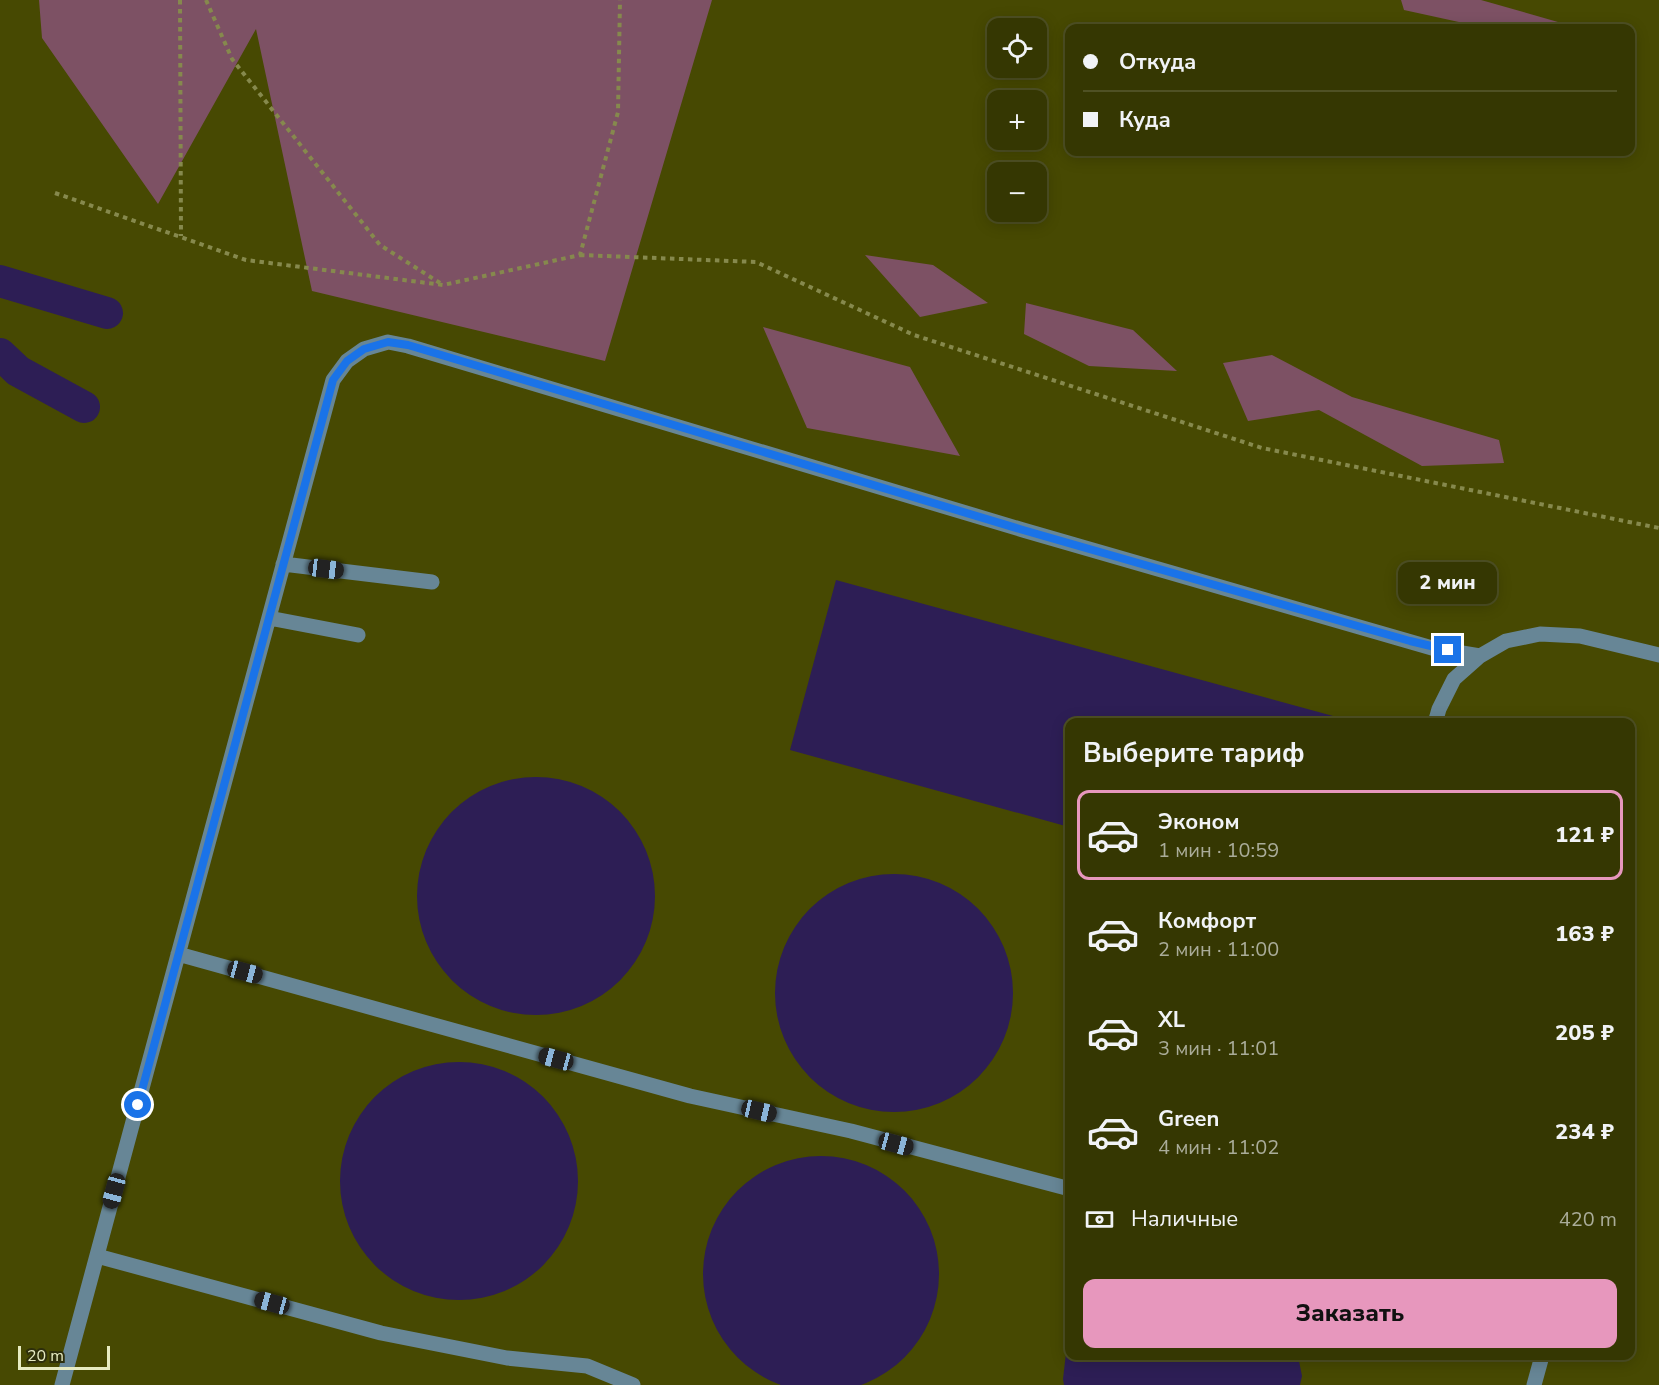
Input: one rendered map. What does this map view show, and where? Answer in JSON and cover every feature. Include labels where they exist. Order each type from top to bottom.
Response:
[{"type":"lane","points":[[62,1385],[333,380],[347,361],[364,349],[388,342],[408,345],[1023,530],[1421,644],[1480,656]]},
{"type":"lane","points":[[284,564],[432,582]]},
{"type":"lane","points":[[269,618],[358,635]]},
{"type":"lane","points":[[1436,718],[1454,680],[1480,656],[1506,641],[1540,634],[1580,636],[1659,655]]},
{"type":"lane","points":[[178,954],[690,1096],[851,1131],[1065,1189]]},
{"type":"lane","points":[[97,1256],[381,1333],[507,1358],[587,1366],[633,1385]]},
{"type":"lane","points":[[1534,1385],[1541,1360]]},
{"type":"path","points":[[180,0],[181,237]]},
{"type":"path","points":[[206,0],[232,59],[380,245],[443,285]]},
{"type":"path","points":[[580,255],[618,112],[620,0]]},
{"type":"path","points":[[55,193],[246,260],[443,285],[580,255],[756,262],[914,335],[1262,448],[1659,528]]},
{"type":"shaded area","points":[[39,0],[712,0],[605,361],[312,291],[256,29],[158,204],[42,38]]},
{"type":"shaded area","points":[[1401,0],[1481,0],[1558,22],[1558,24],[1468,24],[1404,10]]},
{"type":"shaded area","points":[[865,255],[933,265],[988,303],[920,317]]},
{"type":"shaded area","points":[[1026,303],[1133,330],[1177,371],[1089,366],[1024,334]]},
{"type":"shaded area","points":[[763,327],[910,367],[960,456],[807,428]]},
{"type":"shaded area","points":[[1272,355],[1352,397],[1499,440],[1504,463],[1422,466],[1319,410],[1248,421],[1223,363]]},
{"type":"shaded area","points":[[836,580],[1340,718],[1065,718],[1065,826],[790,750]]},
{"type":"shaded area","points":[[536,777],[559,780],[592,791],[620,812],[641,840],[652,873],[655,896],[652,919],[641,952],[620,980],[592,1001],[559,1012],[536,1015],[513,1012],[480,1001],[452,980],[431,952],[420,919],[417,896],[420,873],[431,840],[452,812],[480,791],[513,780]]},
{"type":"shaded area","points":[[894,874],[939,883],[960,894],[978,909],[993,927],[1004,948],[1013,993],[1004,1038],[993,1059],[978,1077],[960,1092],[939,1103],[894,1112],[849,1103],[828,1092],[810,1077],[795,1059],[784,1038],[775,993],[784,948],[795,927],[810,909],[828,894],[849,883]]},
{"type":"shaded area","points":[[459,1062],[482,1065],[515,1076],[543,1097],[564,1125],[575,1158],[578,1181],[575,1204],[564,1237],[543,1265],[515,1286],[482,1297],[459,1300],[436,1297],[403,1286],[375,1265],[354,1237],[343,1204],[340,1181],[343,1158],[354,1125],[375,1097],[403,1076],[436,1065]]},
{"type":"shaded area","points":[[821,1156],[844,1158],[877,1170],[896,1183],[912,1199],[925,1218],[934,1240],[938,1262],[937,1297],[925,1330],[912,1349],[896,1365],[877,1378],[858,1386],[784,1386],[765,1378],[746,1365],[730,1349],[717,1330],[705,1297],[703,1274],[705,1251],[712,1229],[723,1209],[746,1183],[756,1176],[776,1165],[798,1158]]},
{"type":"shaded area","points":[[1065,1360],[1299,1360],[1302,1376],[1300,1385],[1064,1385]]},
{"type":"waterway","points":[[0,281],[107,313]]},
{"type":"waterway","points":[[0,354],[18,371],[84,407]]},
{"type":"route","points":[[138,1105],[333,380],[347,361],[364,349],[388,342],[408,345],[1023,530],[1432,648],[1448,650]]}]
